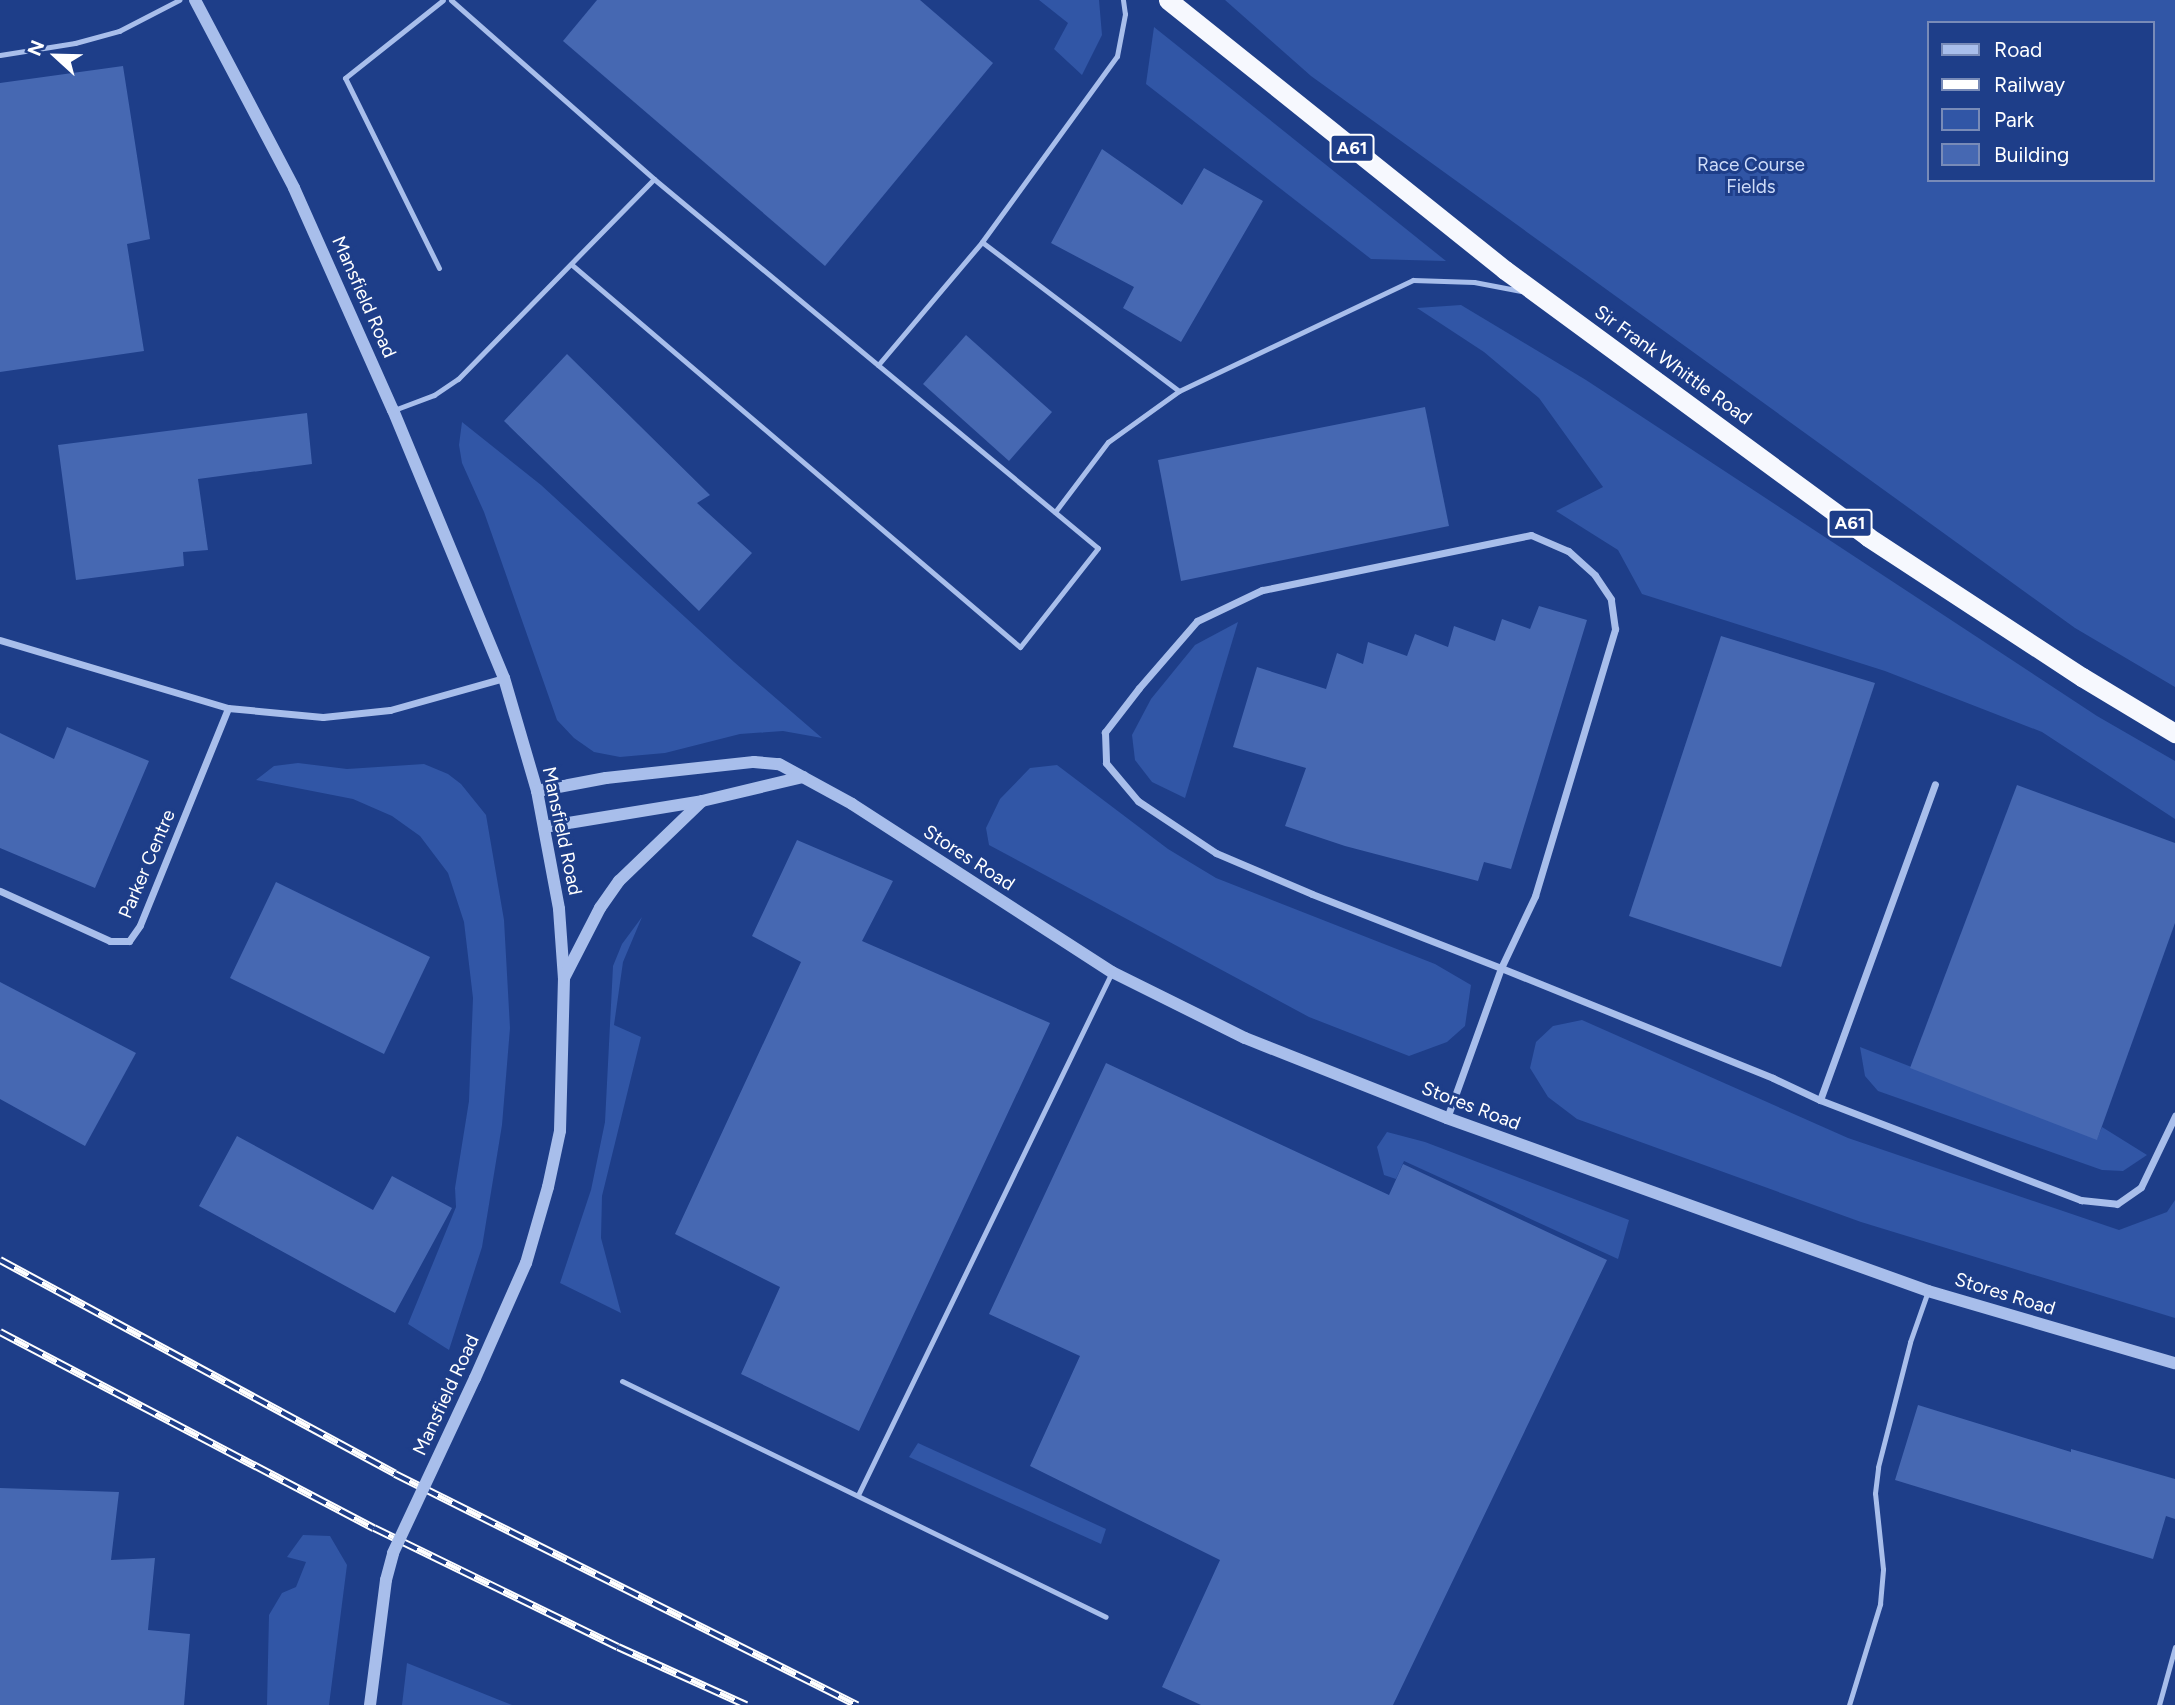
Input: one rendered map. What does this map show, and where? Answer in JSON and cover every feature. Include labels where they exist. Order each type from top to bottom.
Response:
[{"type":"highway","name":"Sir Frank Whittle Road","points":[[1168,0],[1538,294],[1868,537],[2082,677],[2175,733]]},
{"type":"street","name":"Mansfield Road","points":[[195,0],[294,188],[393,410],[504,678],[537,791],[559,909],[564,978],[560,1131],[548,1187],[526,1263],[393,1553],[386,1580],[370,1705]]},
{"type":"street","points":[[1447,1118],[1501,968],[1535,896],[1615,628],[1611,599],[1595,575],[1568,551],[1531,535],[1262,590],[1197,621],[1105,732],[1106,763],[1138,801],[1216,853],[1312,894],[1501,968],[1773,1077],[1820,1100],[2081,1200],[2117,1204],[2141,1187],[2175,1116]]},
{"type":"street","points":[[0,640],[228,708],[323,717],[390,710],[504,678]]},
{"type":"street","name":"Parker Centre","points":[[0,891],[110,941],[129,941],[140,925],[228,708]]},
{"type":"street","name":"Stores Road","points":[[537,791],[606,779],[754,762],[779,764],[852,804],[1112,972],[1245,1038],[1447,1118],[1928,1291],[2175,1363]]},
{"type":"street","points":[[544,827],[702,801],[803,777]]},
{"type":"street","points":[[1820,1100],[1935,784]]},
{"type":"street","points":[[564,978],[600,908],[619,881],[702,801]]},
{"type":"lane","points":[[0,55],[75,43],[120,31],[179,0]]},
{"type":"lane","points":[[439,268],[345,78],[443,0]]},
{"type":"lane","points":[[451,0],[654,179],[1098,548],[1020,647],[571,264]]},
{"type":"lane","points":[[878,365],[982,242],[1117,56],[1125,14],[1123,0]]},
{"type":"lane","points":[[393,410],[433,395],[458,379],[654,179]]},
{"type":"lane","points":[[982,242],[1179,391]]},
{"type":"lane","points":[[1055,512],[1108,442],[1179,391],[1413,280],[1474,282],[1538,294]]},
{"type":"lane","points":[[858,1495],[1112,972]]},
{"type":"lane","points":[[1849,1705],[1880,1604],[1883,1569],[1875,1493],[1878,1467],[1910,1342],[1928,1291]]},
{"type":"lane","points":[[622,1381],[1106,1617]]},
{"type":"lane","points":[[2159,1705],[2175,1647]]},
{"type":"green space","points":[[1039,0],[1099,0],[1102,35],[1082,75],[1054,49],[1068,23]]},
{"type":"green space","name":"Race Course Fields","points":[[1225,0],[2175,0],[2175,687],[2075,628],[1311,76]]},
{"type":"green space","points":[[1154,27],[1446,261],[1371,259],[1146,84]]},
{"type":"green space","points":[[1461,305],[1586,380],[2097,716],[2175,761],[2175,819],[2042,732],[1885,671],[1642,594],[1618,550],[1556,511],[1603,487],[1539,398],[1484,352],[1417,308]]},
{"type":"green space","points":[[462,422],[541,485],[734,662],[822,738],[783,731],[740,734],[665,753],[620,757],[594,752],[574,738],[557,720],[484,512],[462,463],[459,445]]},
{"type":"green space","points":[[1238,622],[1185,798],[1152,782],[1135,760],[1132,735],[1151,699],[1195,645]]},
{"type":"green space","points":[[298,763],[347,769],[424,764],[448,774],[461,784],[486,815],[504,920],[510,1028],[502,1125],[482,1247],[449,1350],[408,1324],[456,1207],[455,1188],[469,1101],[473,998],[464,922],[448,873],[420,836],[392,816],[353,799],[256,780],[274,766]]},
{"type":"green space","points":[[1057,765],[1168,849],[1216,878],[1435,964],[1471,985],[1465,1026],[1447,1042],[1409,1056],[1309,1017],[989,845],[986,828],[1000,799],[1030,768]]},
{"type":"green space","points":[[642,917],[623,962],[614,1025],[641,1037],[602,1196],[601,1238],[621,1313],[560,1283],[591,1190],[605,1122],[613,966],[622,944]]},
{"type":"green space","points":[[1582,1020],[1848,1138],[2119,1230],[2167,1212],[2175,1200],[2175,1318],[1861,1222],[1577,1119],[1548,1097],[1530,1068],[1536,1042],[1553,1026]]},
{"type":"green space","points":[[1860,1047],[2097,1139],[2102,1127],[2147,1155],[2123,1171],[2102,1170],[1878,1091],[1865,1076]]},
{"type":"green space","points":[[1387,1132],[1425,1142],[1629,1220],[1618,1259],[1404,1161],[1396,1179],[1384,1175],[1377,1147]]},
{"type":"green space","points":[[918,1443],[1106,1529],[1101,1544],[909,1457]]},
{"type":"green space","points":[[303,1535],[330,1536],[347,1565],[329,1705],[267,1705],[269,1615],[282,1593],[296,1587],[306,1562],[287,1557]]},
{"type":"green space","points":[[407,1663],[512,1705],[402,1705]]},
{"type":"building","points":[[597,0],[920,0],[993,63],[825,266],[563,41]]},
{"type":"building","points":[[123,66],[150,239],[127,244],[144,351],[0,372],[0,83]]},
{"type":"building","points":[[1102,149],[1182,205],[1204,168],[1263,201],[1181,342],[1123,308],[1134,287],[1051,243]]},
{"type":"building","points":[[966,335],[1052,412],[1009,461],[923,384]]},
{"type":"building","points":[[567,354],[710,495],[697,503],[752,553],[699,611],[504,421]]},
{"type":"building","points":[[1425,407],[1449,526],[1181,581],[1158,460]]},
{"type":"building","points":[[307,413],[312,464],[198,479],[208,550],[183,552],[184,566],[76,580],[58,445]]},
{"type":"building","points":[[1539,606],[1587,620],[1511,869],[1484,862],[1478,881],[1345,846],[1285,826],[1306,768],[1233,747],[1257,667],[1326,689],[1337,653],[1363,664],[1368,642],[1407,656],[1415,634],[1448,647],[1454,626],[1495,641],[1502,619],[1530,629]]},
{"type":"building","points":[[1721,636],[1875,683],[1781,967],[1629,916]]},
{"type":"building","points":[[67,727],[149,761],[95,888],[0,848],[0,733],[54,759]]},
{"type":"building","points":[[2017,785],[2175,843],[2175,923],[2097,1140],[1910,1068]]},
{"type":"building","points":[[797,840],[893,881],[862,941],[1050,1023],[859,1431],[741,1374],[780,1287],[675,1234],[801,962],[752,936]]},
{"type":"building","points":[[276,882],[430,957],[384,1054],[230,978]]},
{"type":"building","points":[[0,982],[136,1053],[85,1146],[0,1099]]},
{"type":"building","points":[[1106,1063],[1389,1195],[1403,1164],[1607,1260],[1393,1705],[1201,1705],[1162,1687],[1220,1560],[1030,1466],[1080,1356],[989,1314]]},
{"type":"building","points":[[237,1136],[373,1210],[392,1176],[452,1208],[395,1313],[199,1206]]},
{"type":"building","points":[[1918,1405],[2071,1452],[2071,1449],[2175,1479],[2175,1519],[2166,1516],[2153,1559],[1895,1480]]},
{"type":"building","points":[[0,1488],[119,1492],[111,1560],[155,1558],[148,1630],[190,1634],[184,1705],[0,1705]]},
{"type":"railway","points":[[0,1260],[395,1474],[857,1705]]},
{"type":"railway","points":[[0,1332],[374,1528],[618,1647],[746,1705]]}]
